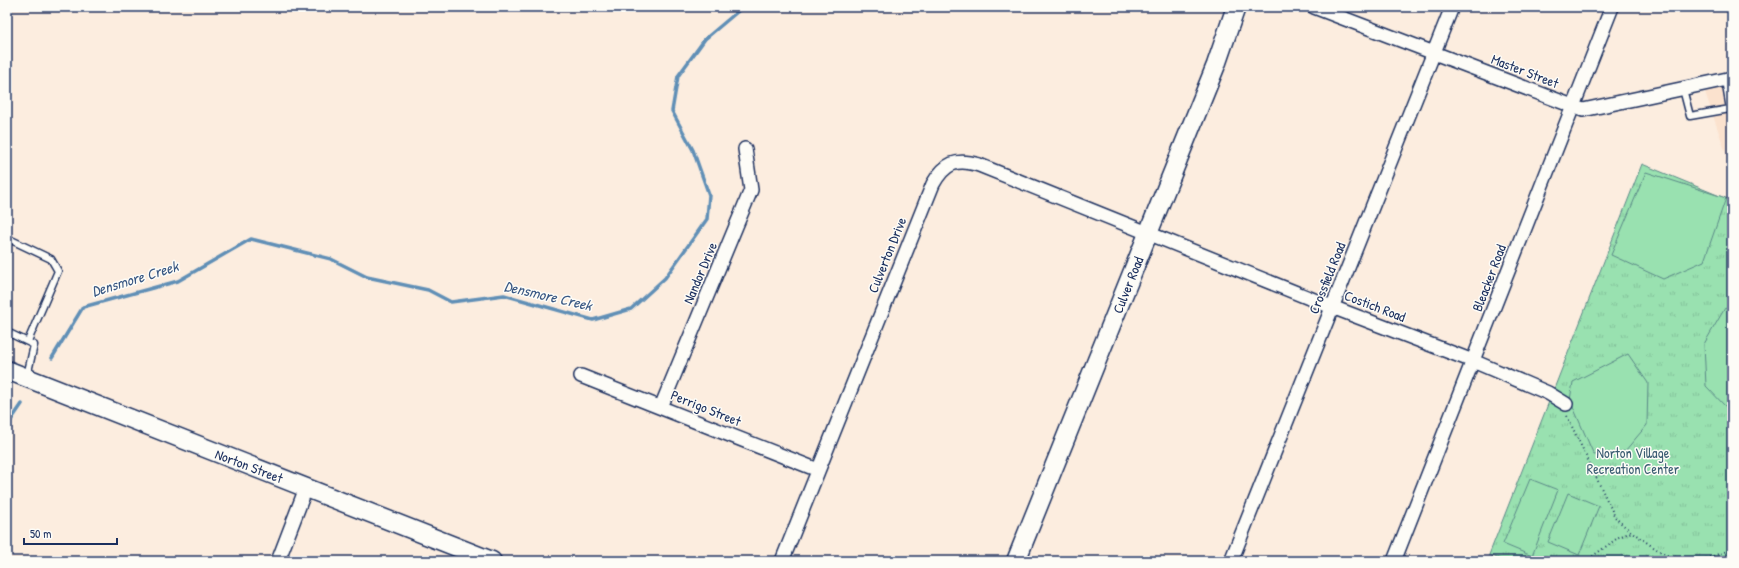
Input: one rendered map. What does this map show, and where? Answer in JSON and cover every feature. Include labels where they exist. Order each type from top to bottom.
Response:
[{"type":"main road","name":"Culver Road","points":[[1016,561],[1216,65],[1236,7]]},
{"type":"main road","name":"Norton Street","points":[[7,370],[306,488],[480,559]]},
{"type":"street","name":"Master Street","points":[[1314,7],[1583,110],[1728,79]]},
{"type":"street","name":"Crossfield Road","points":[[1231,561],[1452,7]]},
{"type":"street","name":"Bleacker Road","points":[[1394,561],[1612,7]]},
{"type":"street","name":"Nandor Drive","points":[[661,407],[751,190],[745,149]]},
{"type":"street","name":"Culverton Drive","points":[[782,561],[933,184],[942,170],[948,166],[962,162],[979,164],[1149,233]]},
{"type":"street","name":"Costich Road","points":[[1149,233],[1333,307],[1473,361],[1548,393],[1566,408]]},
{"type":"street","name":"Perrigo Street","points":[[581,376],[818,470]]},
{"type":"street","points":[[278,561],[306,488]]},
{"type":"lane","points":[[1683,89],[1690,116],[1731,108],[1728,79]]},
{"type":"lane","points":[[7,238],[51,259],[58,271],[28,341]]},
{"type":"lane","points":[[7,332],[34,345],[26,378]]},
{"type":"path","points":[[1566,408],[1615,517],[1632,532],[1665,555],[1677,560],[1693,561],[1709,558],[1732,549]]},
{"type":"path","points":[[1586,561],[1619,537],[1632,532]]},
{"type":"path","points":[[1728,551],[1732,561]]},
{"type":"shaded area","points":[[1732,86],[1732,171],[1705,92]]},
{"type":"green space","name":"Norton Village Recreation Center","points":[[1642,164],[1732,201],[1732,561],[1506,561],[1489,555]]},
{"type":"green space","points":[[1646,172],[1726,198],[1704,261],[1663,279],[1611,255]]},
{"type":"green space","points":[[1725,308],[1732,312],[1732,408],[1726,407],[1706,386],[1704,344]]},
{"type":"green space","points":[[1628,354],[1648,383],[1647,425],[1625,451],[1594,455],[1570,400],[1573,382]]},
{"type":"green space","points":[[1530,479],[1558,490],[1532,556],[1503,544]]},
{"type":"green space","points":[[1568,493],[1599,506],[1579,555],[1548,542]]},
{"type":"waterway","name":"Densmore Creek","points":[[52,358],[83,307],[178,281],[251,239],[331,259],[367,277],[428,290],[451,302],[504,295],[593,320],[631,309],[665,278],[707,219],[709,195],[693,150],[672,111],[678,76],[705,39],[743,7]]},
{"type":"waterway","name":"Densmore Creek","points":[[7,426],[22,404]]}]
